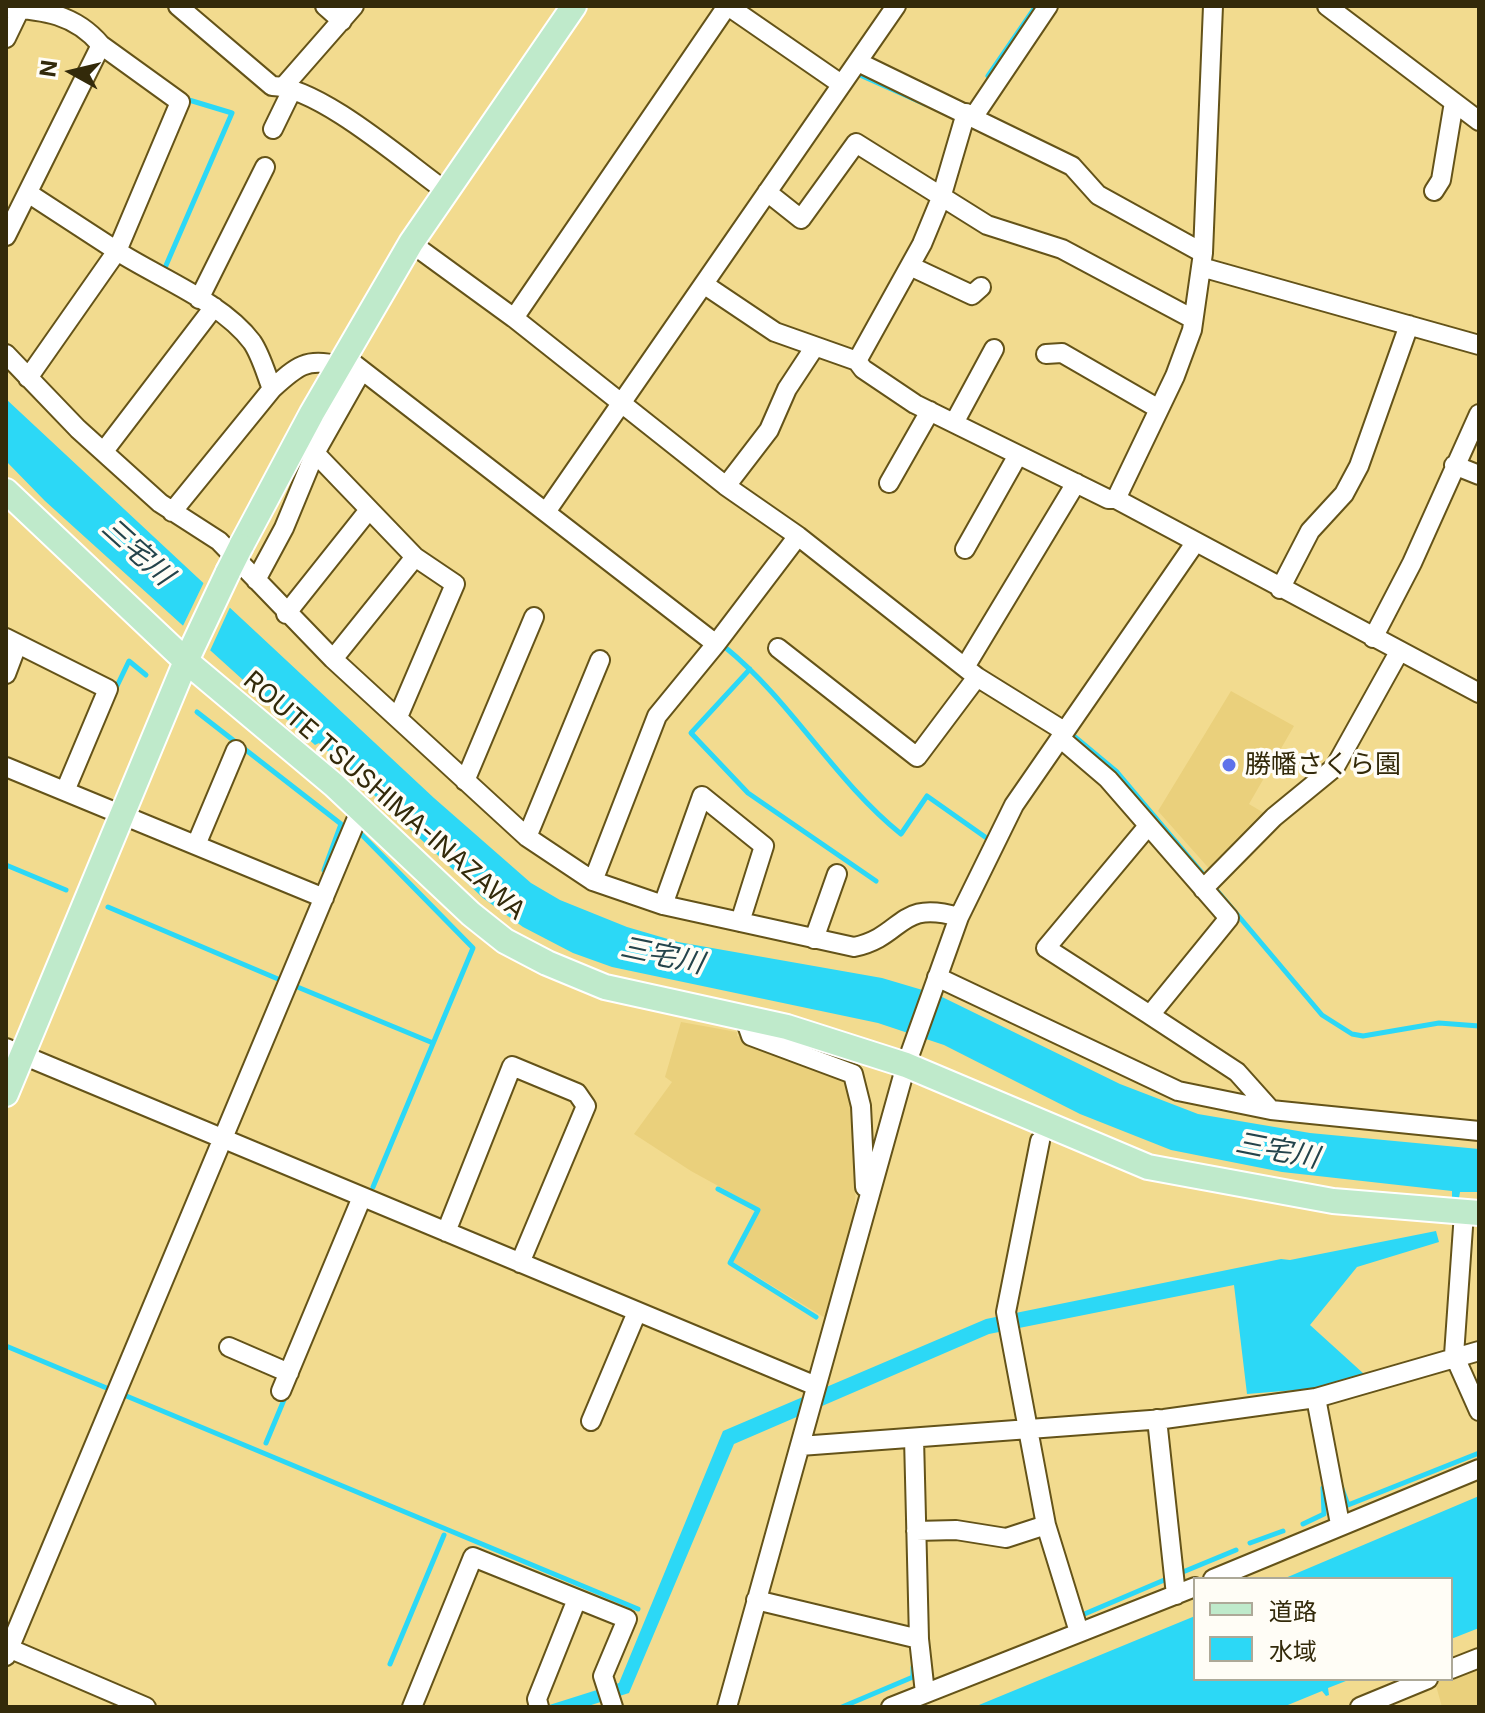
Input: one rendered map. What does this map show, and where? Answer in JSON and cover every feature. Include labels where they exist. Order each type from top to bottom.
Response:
[{"type":"main road","points":[[6,1094],[14,1052],[122,814],[190,653],[241,546],[349,364],[411,243],[574,6]]},
{"type":"main road","name":"ROUTE TSUSHIMA-INAZAWA","points":[[6,491],[190,653],[471,914],[519,949],[605,987],[909,1055],[1148,1167],[1333,1201],[1472,1213]]},
{"type":"street","points":[[178,6],[272,86],[288,88],[335,111],[447,192]]},
{"type":"street","points":[[325,6],[342,21]]},
{"type":"street","points":[[273,129],[288,88],[354,6]]},
{"type":"street","points":[[514,318],[727,6],[841,84]]},
{"type":"street","points":[[546,512],[896,6]]},
{"type":"street","points":[[857,361],[910,266],[941,198],[970,115],[1048,6]]},
{"type":"street","points":[[1116,499],[1179,364],[1193,319],[1202,260],[1213,6]]},
{"type":"street","points":[[1327,6],[1479,121]]},
{"type":"street","points":[[6,38],[13,8],[42,9],[56,14],[91,34],[101,45],[180,102],[117,251],[28,378]]},
{"type":"street","points":[[6,236],[101,45]]},
{"type":"street","points":[[858,62],[1072,166],[1098,195],[1202,260],[1479,345]]},
{"type":"street","points":[[1434,191],[1441,180],[1454,102]]},
{"type":"street","points":[[767,192],[801,219],[856,143],[987,225],[1062,249],[1193,319]]},
{"type":"street","points":[[104,451],[207,303],[265,167]]},
{"type":"street","points":[[28,193],[117,251],[207,303],[254,345],[272,389]]},
{"type":"street","points":[[411,243],[514,318],[726,486],[798,536],[971,672],[1062,735],[1108,779],[1148,826],[1208,883],[1229,918],[1150,1015]]},
{"type":"street","points":[[910,266],[972,295],[981,287]]},
{"type":"street","points":[[705,285],[775,332],[857,361],[863,369],[930,411],[1108,499],[1116,499],[1479,693]]},
{"type":"street","points":[[1280,589],[1310,531],[1344,494],[1359,466],[1409,325]]},
{"type":"street","points":[[726,486],[769,430],[787,389],[814,348]]},
{"type":"street","points":[[954,423],[994,349]]},
{"type":"street","points":[[1046,354],[1062,353],[1159,409]]},
{"type":"street","points":[[6,354],[104,451],[172,512],[219,541],[286,614],[527,837],[593,881],[663,905],[854,947],[873,943],[916,911],[939,911],[959,917]]},
{"type":"street","points":[[172,512],[272,389],[308,363],[318,360],[349,364],[716,644]]},
{"type":"street","points":[[256,580],[284,528],[349,364]]},
{"type":"street","points":[[889,483],[930,411]]},
{"type":"street","points":[[1373,638],[1412,563],[1479,414]]},
{"type":"street","points":[[315,453],[415,557],[455,584],[398,717]]},
{"type":"street","points":[[965,549],[1018,455]]},
{"type":"street","points":[[1454,465],[1479,475]]},
{"type":"street","points":[[778,648],[917,757],[971,672],[1076,483]]},
{"type":"street","points":[[286,614],[368,511]]},
{"type":"street","points":[[593,881],[657,716],[798,536]]},
{"type":"street","points":[[727,1707],[909,1055],[959,917],[1014,805],[1195,543]]},
{"type":"street","points":[[333,659],[415,557]]},
{"type":"street","points":[[465,781],[534,617]]},
{"type":"street","points":[[6,674],[11,642],[108,689],[65,791]]},
{"type":"street","points":[[1208,883],[1274,817],[1335,767],[1399,652]]},
{"type":"street","points":[[527,837],[600,660]]},
{"type":"street","points":[[196,845],[236,750]]},
{"type":"street","points":[[6,767],[324,898]]},
{"type":"street","points":[[663,905],[702,796],[764,846],[740,922]]},
{"type":"street","points":[[146,1707],[7,1650],[360,811]]},
{"type":"street","points":[[1148,826],[1046,948],[1237,1072],[1271,1110]]},
{"type":"street","points":[[814,939],[837,874]]},
{"type":"street","points":[[935,981],[1178,1091],[1271,1110],[1479,1131]]},
{"type":"street","points":[[745,1019],[751,1036],[853,1074],[861,1106],[866,1204]]},
{"type":"street","points":[[14,1052],[816,1389]]},
{"type":"street","points":[[446,1232],[512,1066],[551,1082],[577,1093],[586,1106],[520,1263]]},
{"type":"street","points":[[1040,1141],[1006,1312],[1046,1525],[1079,1632]]},
{"type":"street","points":[[281,1391],[362,1197]]},
{"type":"street","points":[[1472,1213],[1454,1355],[1479,1411]]},
{"type":"street","points":[[591,1421],[637,1312]]},
{"type":"street","points":[[229,1347],[289,1373]]},
{"type":"street","points":[[800,1446],[1157,1419],[1316,1398],[1454,1355],[1479,1351]]},
{"type":"street","points":[[1316,1398],[1340,1524]]},
{"type":"street","points":[[1157,1419],[1176,1595]]},
{"type":"street","points":[[914,1438],[919,1639],[925,1693]]},
{"type":"street","points":[[1218,1577],[1479,1469]]},
{"type":"street","points":[[916,1531],[956,1530],[1006,1538],[1046,1525]]},
{"type":"street","points":[[412,1707],[473,1557],[627,1619],[603,1676],[615,1702]]},
{"type":"street","points":[[891,1707],[1193,1588]]},
{"type":"street","points":[[538,1705],[577,1599]]},
{"type":"street","points":[[756,1600],[919,1639]]},
{"type":"street","points":[[1453,1668],[1479,1658]]},
{"type":"street","points":[[1360,1707],[1423,1681]]},
{"type":"shaded area","name":"勝幡さくら園","points":[[1231,691],[1294,726],[1249,804],[1269,816],[1213,873],[1158,811]]},
{"type":"shaded area","points":[[681,1022],[737,1032],[737,1036],[850,1078],[859,1127],[854,1222],[827,1319],[733,1262],[760,1209],[691,1171],[634,1134],[672,1082],[665,1077]]},
{"type":"shaded area","points":[[1479,1664],[1479,1707],[1442,1707],[1435,1682],[1453,1681],[1453,1674]]},
{"type":"water","name":"三宅川","points":[[6,399],[434,798],[531,883],[560,900],[627,927],[678,942],[882,978],[936,994],[1120,1084],[1198,1114],[1310,1133],[1479,1149],[1479,1192],[1460,1192],[1459,1198],[1452,1198],[1452,1191],[1282,1172],[1171,1150],[1080,1114],[944,1045],[878,1023],[612,967],[573,953],[523,927],[483,898],[319,743],[315,745],[45,501],[6,461]]},
{"type":"water","points":[[1436,1231],[1439,1242],[1357,1267],[1310,1325],[1364,1374],[1320,1388],[1247,1394],[1234,1285],[989,1334],[734,1444],[629,1693],[585,1707],[543,1707],[619,1683],[723,1431],[986,1319]]},
{"type":"water","points":[[1479,1496],[1479,1628],[1453,1638],[1453,1577],[1288,1577]]},
{"type":"water","points":[[1193,1617],[1193,1681],[1346,1681],[1328,1688],[1329,1695],[1322,1691],[1283,1707],[974,1707]]},
{"type":"pier","points":[[205,580],[231,605],[208,655],[181,630]]},
{"type":"waterway","points":[[988,76],[1036,6]]},
{"type":"waterway","points":[[860,75],[925,104]]},
{"type":"waterway","points":[[164,270],[232,113],[189,100]]},
{"type":"waterway","points":[[726,648],[772,692],[855,790],[901,834],[927,796],[988,839]]},
{"type":"waterway","points":[[116,688],[129,661],[146,675]]},
{"type":"waterway","points":[[750,669],[691,733],[748,793],[876,881]]},
{"type":"waterway","points":[[197,712],[341,824],[324,870]]},
{"type":"waterway","points":[[1075,737],[1117,772],[1322,1015],[1352,1034],[1363,1036],[1439,1023],[1479,1026]]},
{"type":"waterway","points":[[361,834],[473,948],[373,1187]]},
{"type":"waterway","points":[[6,865],[66,890]]},
{"type":"waterway","points":[[108,907],[278,979]]},
{"type":"waterway","points":[[295,986],[433,1043]]},
{"type":"waterway","points":[[718,1189],[758,1210],[730,1263],[816,1317]]},
{"type":"waterway","points":[[6,1346],[109,1389]]},
{"type":"waterway","points":[[124,1395],[638,1609]]},
{"type":"waterway","points":[[266,1443],[286,1395]]},
{"type":"waterway","points":[[1341,1486],[1348,1505],[1479,1453]]},
{"type":"waterway","points":[[1303,1524],[1324,1514],[1323,1488]]},
{"type":"waterway","points":[[1250,1543],[1283,1531]]},
{"type":"waterway","points":[[390,1664],[444,1535]]},
{"type":"waterway","points":[[1178,1574],[1236,1550]]},
{"type":"waterway","points":[[1082,1615],[1169,1578]]},
{"type":"waterway","points":[[842,1707],[913,1677],[913,1667]]},
{"type":"place","name":"勝幡さくら園","points":[[1229,765]]}]
